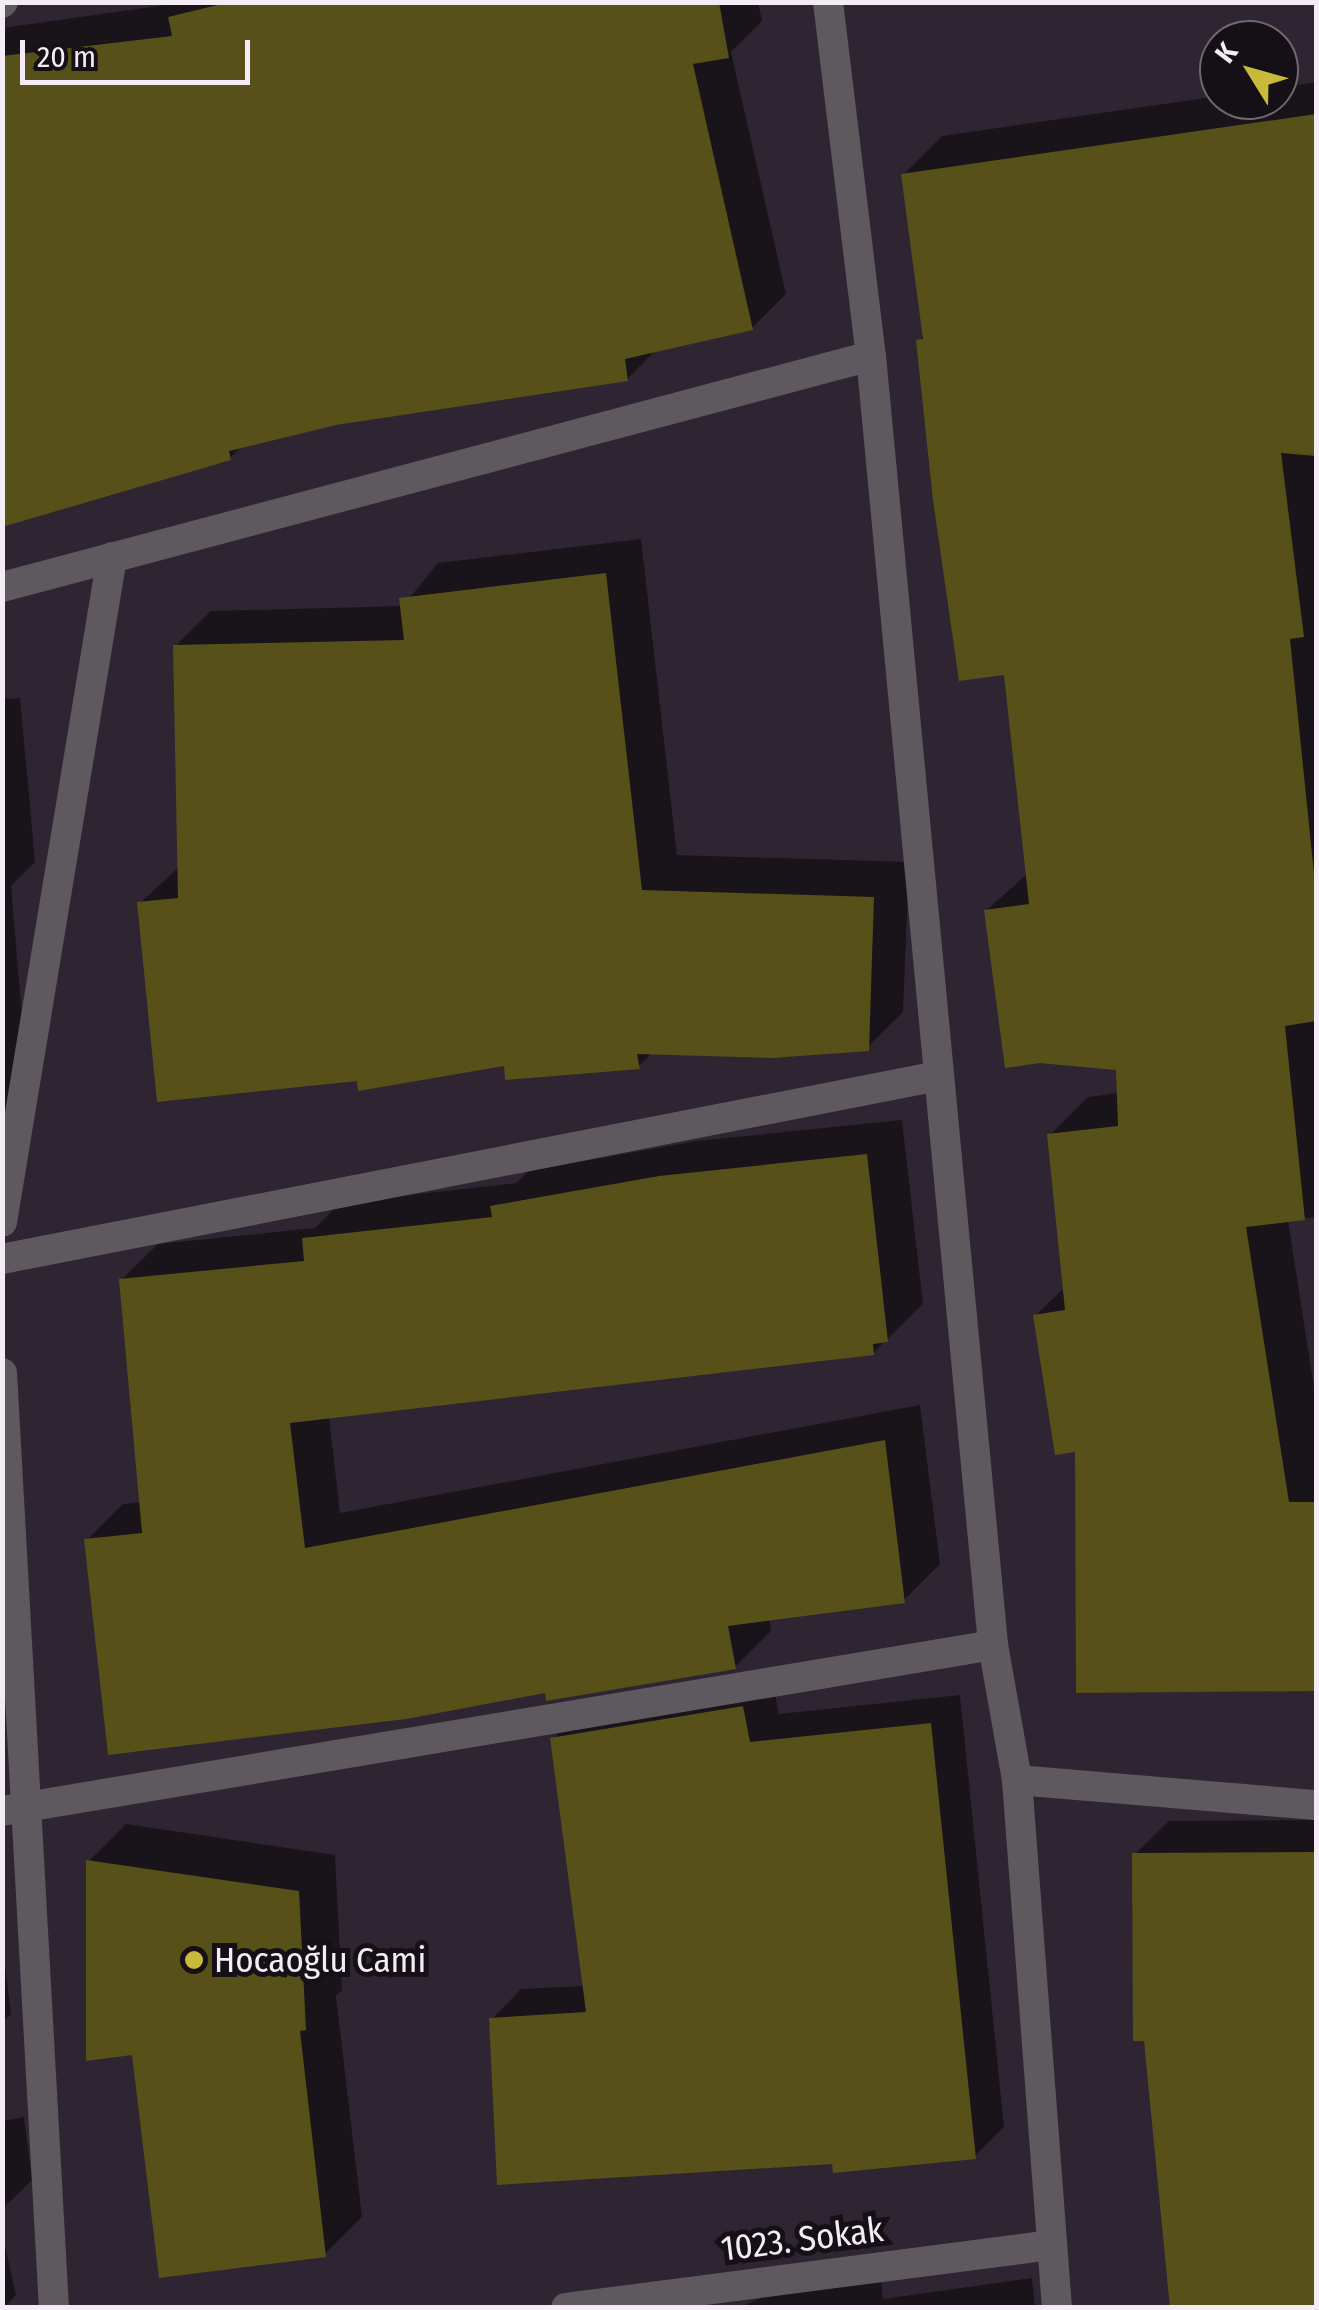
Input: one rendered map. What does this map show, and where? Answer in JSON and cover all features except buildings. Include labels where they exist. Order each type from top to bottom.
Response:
[{"type":"street","points":[[828,2],[871,356],[993,1645],[1017,1780],[1048,2245],[1057,2308]]},
{"type":"street","points":[[2,586],[871,356]]},
{"type":"street","points":[[2,1222],[112,557]]},
{"type":"street","points":[[2,1259],[938,1076]]},
{"type":"street","points":[[2,1372],[14,1808],[54,2308]]},
{"type":"street","points":[[14,1808],[993,1645]]},
{"type":"street","points":[[1017,1780],[1316,1805]]},
{"type":"street","name":"1023. Sokak","points":[[566,2308],[1048,2245]]},
{"type":"place","name":"Hocaoğlu Cami","points":[[194,1960]]}]
